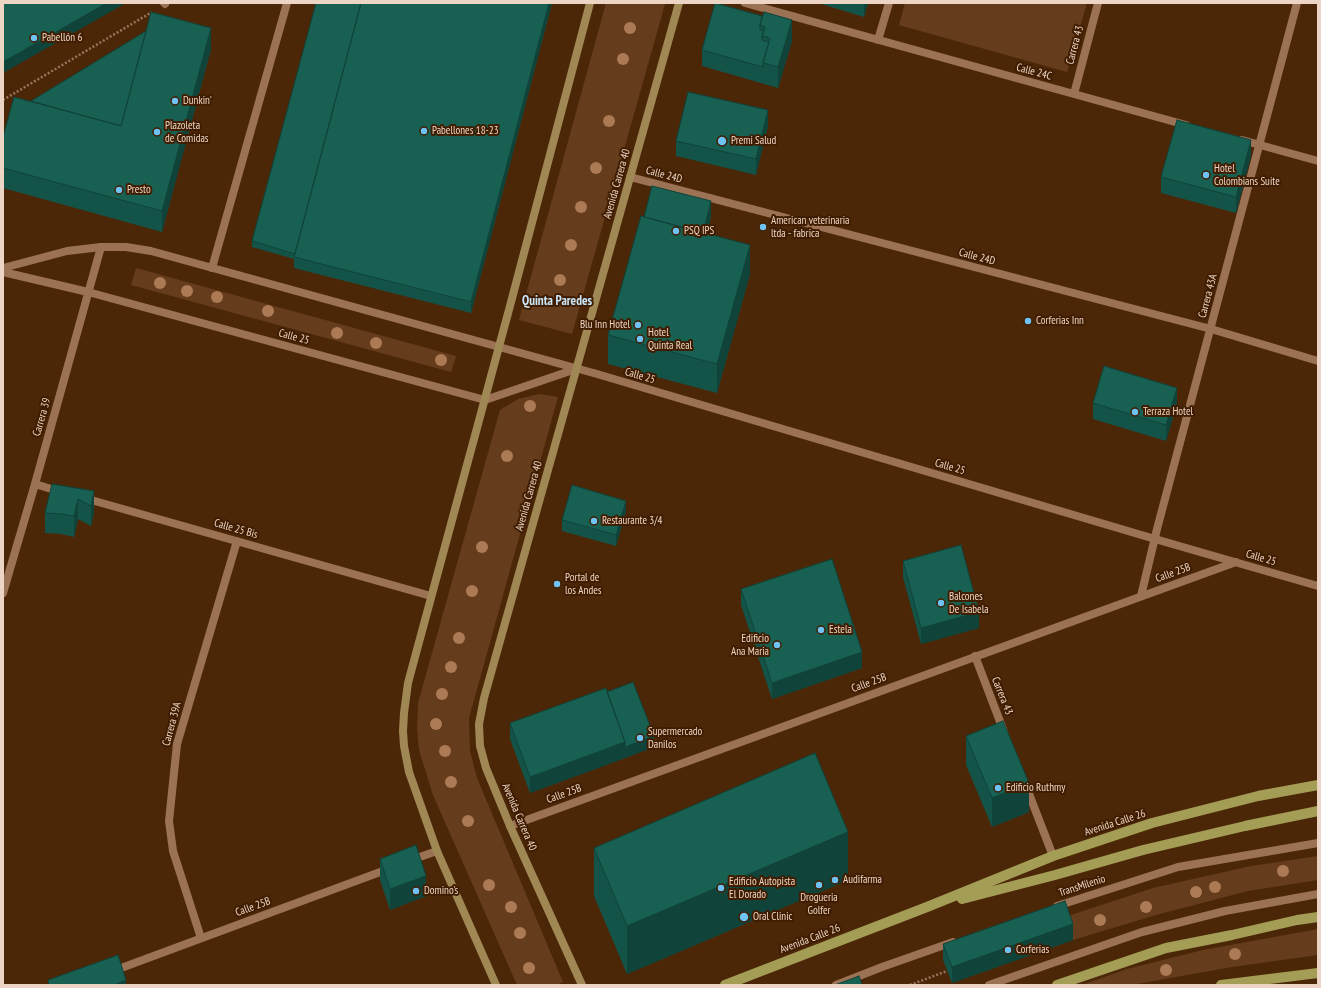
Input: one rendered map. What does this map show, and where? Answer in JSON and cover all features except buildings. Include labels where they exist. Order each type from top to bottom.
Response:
[{"type":"main road","points":[[496,985],[437,851],[410,772],[404,746],[403,731],[408,683],[499,348],[590,3]]},
{"type":"main road","name":"Avenida Carrera 40","points":[[582,985],[510,826],[486,768],[480,746],[479,724],[484,698],[679,3]]},
{"type":"main road","name":"Avenida Calle 26","points":[[725,985],[927,907],[1053,856],[1152,823],[1258,796],[1318,785]]},
{"type":"main road","name":"Avenida Calle 26","points":[[927,907],[1056,875],[1143,850],[1245,826],[1318,811]]},
{"type":"main road","points":[[1057,985],[1166,948],[1297,920],[1318,917]]},
{"type":"main road","points":[[1221,985],[1318,973]]},
{"type":"street","points":[[212,268],[287,3]]},
{"type":"street","name":"Calle 24C","points":[[745,3],[1193,127]]},
{"type":"street","points":[[878,40],[889,3]]},
{"type":"street","name":"Carrera 43","points":[[1074,94],[1098,3]]},
{"type":"street","name":"Carrera 43A","points":[[1141,596],[1297,3]]},
{"type":"street","points":[[1237,139],[1318,161]]},
{"type":"street","name":"Calle 24D","points":[[630,177],[1211,329],[1318,361]]},
{"type":"street","name":"Calle 25","points":[[3,268],[66,251],[101,247],[126,247],[151,251],[577,369],[1318,586]]},
{"type":"street","name":"Carrera 39","points":[[3,593],[101,247]]},
{"type":"street","name":"Calle 25","points":[[3,272],[88,292],[485,400]]},
{"type":"street","points":[[485,400],[577,369]]},
{"type":"street","name":"Calle 25 Bis","points":[[35,484],[431,596]]},
{"type":"street","name":"Carrera 39A","points":[[201,938],[173,851],[169,821],[177,744],[237,541]]},
{"type":"street","name":"Calle 25B","points":[[510,826],[1236,562]]},
{"type":"street","name":"Carrera 43","points":[[974,656],[1007,738]]},
{"type":"street","points":[[1021,775],[1053,856]]},
{"type":"street","name":"TransMilenio","points":[[1052,907],[1178,867],[1318,843]]},
{"type":"street","name":"Calle 25B","points":[[106,974],[437,851]]},
{"type":"street","points":[[989,985],[1142,932],[1225,911],[1318,894]]},
{"type":"street","points":[[836,985],[963,938]]},
{"type":"path","points":[[3,100],[164,4]]},
{"type":"path","points":[[910,985],[947,971]]},
{"type":"shaded area","points":[[606,3],[665,4],[572,334],[519,320]]},
{"type":"shaded area","points":[[905,3],[1087,3],[1067,72],[899,25]]},
{"type":"shaded area","points":[[136,268],[456,356],[451,372],[131,285]]},
{"type":"shaded area","points":[[539,394],[558,397],[469,718],[470,751],[477,778],[563,982],[556,985],[517,985],[433,795],[419,750],[417,729],[418,703],[500,410],[518,399]]},
{"type":"shaded area","points":[[1318,856],[1318,880],[1248,891],[1156,915],[1073,940],[1065,917],[1153,888],[1251,866]]},
{"type":"shaded area","points":[[1318,929],[1318,955],[1232,967],[1131,985],[1082,985],[1127,969],[1203,950]]},
{"type":"place","name":"Pabellón 6","points":[[34,38]]},
{"type":"place","name":"Dunkin'","points":[[175,101]]},
{"type":"place","name":"Pabellones 18-23","points":[[424,131]]},
{"type":"place","name":"Plazoleta de Comidas","points":[[157,132]]},
{"type":"place","name":"Premi Salud","points":[[722,141]]},
{"type":"place","name":"Hotel Colombians Suite","points":[[1206,175]]},
{"type":"place","name":"Presto","points":[[119,190]]},
{"type":"place","name":"American veterinaria ltda - fabrica","points":[[763,227]]},
{"type":"place","name":"PSQ IPS","points":[[676,231]]},
{"type":"place","name":"Corferias Inn","points":[[1028,321]]},
{"type":"place","name":"Blu Inn Hotel","points":[[638,325]]},
{"type":"place","name":"Hotel Quinta Real","points":[[640,339]]},
{"type":"place","name":"Terraza Hotel","points":[[1135,412]]},
{"type":"place","name":"Restaurante 3/4","points":[[594,521]]},
{"type":"place","name":"Portal de los Andes","points":[[557,584]]},
{"type":"place","name":"Balcones De Isabela","points":[[941,603]]},
{"type":"place","name":"Estela","points":[[821,630]]},
{"type":"place","name":"Edificio Ana Maria","points":[[777,645]]},
{"type":"place","name":"Supermercado Danilos","points":[[640,738]]},
{"type":"place","name":"Edificio Ruthmy","points":[[998,788]]},
{"type":"place","name":"Audifarma","points":[[835,880]]},
{"type":"place","name":"Drogueria Golfer","points":[[819,885]]},
{"type":"place","name":"Edificio Autopista El Dorado","points":[[721,888]]},
{"type":"place","name":"Domino's","points":[[416,891]]},
{"type":"place","name":"Oral Clinic","points":[[744,917]]},
{"type":"place","name":"Corferias","points":[[1008,950]]},
{"type":"district","name":"Quinta Paredes","points":[[557,301]]}]
